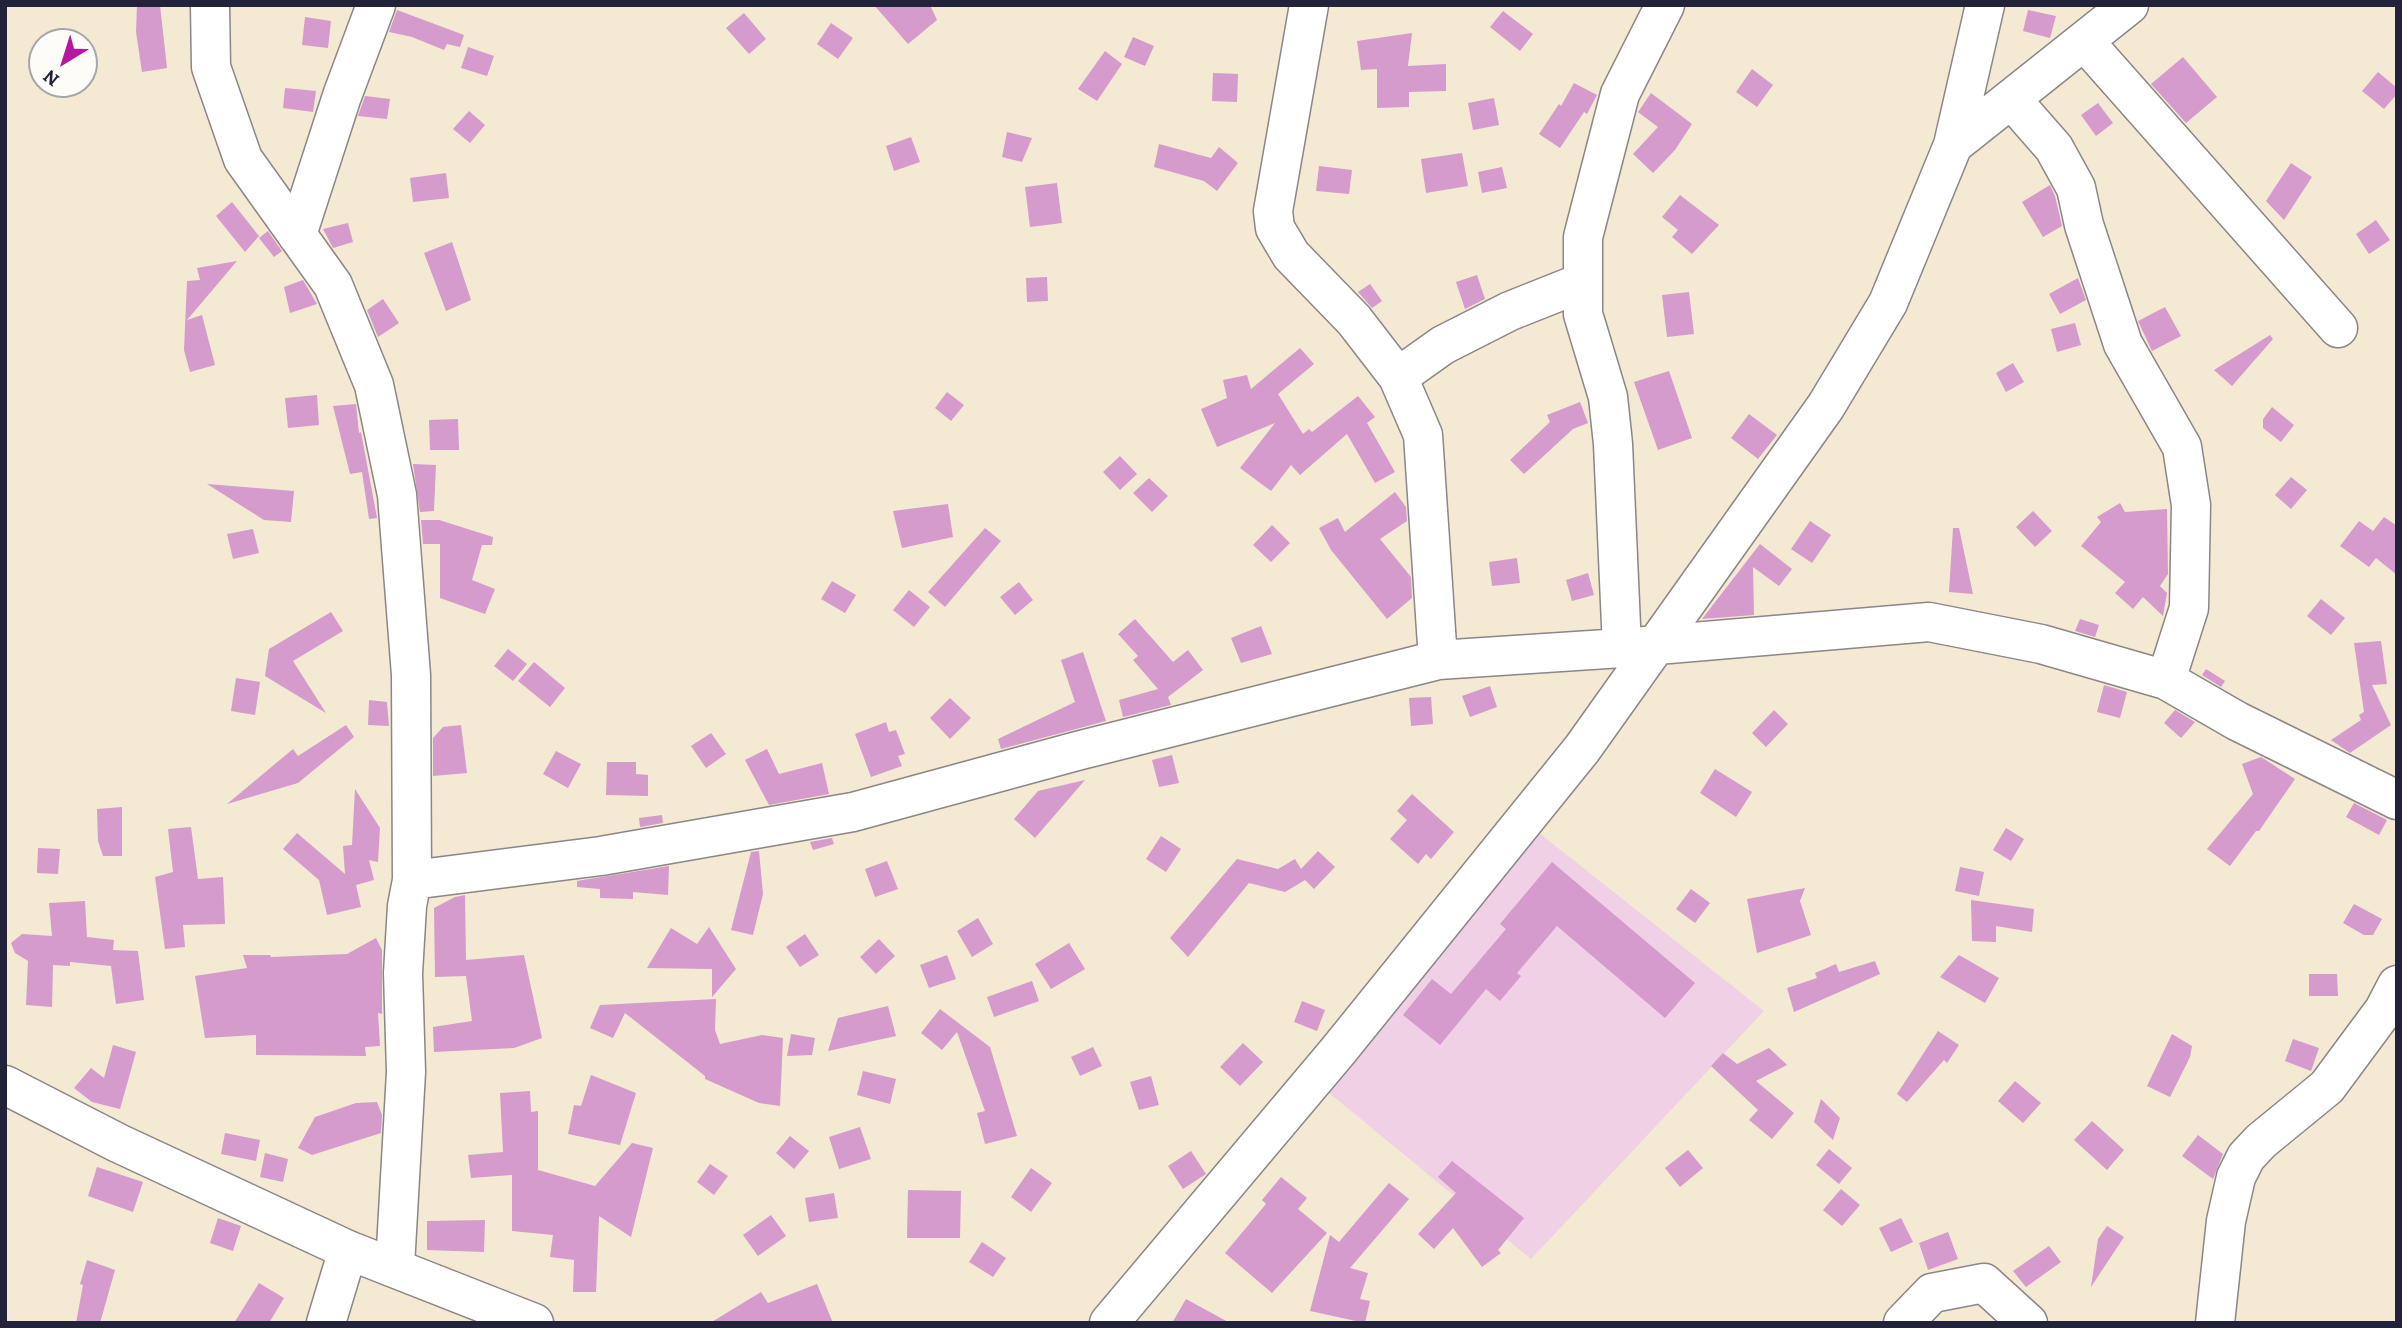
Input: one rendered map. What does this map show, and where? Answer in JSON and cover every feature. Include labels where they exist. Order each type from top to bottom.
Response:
[{"type":"street","points":[[210,5],[211,67],[243,159],[333,285],[373,385],[397,495],[411,675],[412,880],[407,906],[403,973],[406,1072],[395,1266]]},
{"type":"street","points":[[297,234],[342,96],[376,5]]},
{"type":"street","points":[[1309,5],[1273,211],[1275,228],[1291,255],[1354,320],[1398,377],[1423,435],[1438,660]]},
{"type":"street","points":[[1640,645],[1608,397],[1583,314],[1583,236],[1620,94],[1664,5]]},
{"type":"street","points":[[1109,1323],[1338,1051],[1574,760],[1640,645],[1826,406],[1881,314],[1954,145],[1986,5]]},
{"type":"street","points":[[1954,145],[2129,5]]},
{"type":"street","points":[[2084,41],[2338,328]]},
{"type":"street","points":[[2012,100],[2054,148],[2076,188],[2084,225],[2123,345],[2182,447],[2191,505],[2189,608],[2166,680]]},
{"type":"street","points":[[1398,377],[1443,345],[1510,311],[1583,282]]},
{"type":"street","points":[[412,880],[601,856],[852,812],[1090,747],[1438,660],[1929,622],[2041,644],[2166,680],[2237,721],[2397,800]]},
{"type":"street","points":[[2215,1323],[2227,1221],[2236,1177],[2246,1157],[2327,1087],[2384,1010],[2397,985]]},
{"type":"street","points":[[5,1085],[118,1143],[348,1250],[395,1266],[534,1323]]},
{"type":"street","points":[[326,1323],[348,1250]]},
{"type":"street","points":[[1903,1323],[1932,1293],[1984,1283],[2028,1323]]},
{"type":"shaded area","points":[[1539,833],[1764,1011],[1531,1259],[1328,1092]]},
{"type":"building","points":[[137,5],[160,5],[167,68],[142,72],[136,32]]},
{"type":"building","points":[[874,5],[930,5],[937,20],[908,44]]},
{"type":"building","points":[[397,10],[464,35],[460,47],[447,44],[444,50],[412,37],[389,32]]},
{"type":"building","points":[[2028,10],[2056,16],[2050,38],[2023,31]]},
{"type":"building","points":[[1503,11],[1533,34],[1520,51],[1490,27]]},
{"type":"building","points":[[744,13],[766,39],[749,54],[726,28]]},
{"type":"building","points":[[305,17],[331,21],[328,48],[302,45]]},
{"type":"building","points":[[831,23],[853,38],[838,59],[817,44]]},
{"type":"building","points":[[1412,33],[1408,66],[1446,64],[1446,91],[1409,92],[1409,107],[1377,108],[1377,69],[1361,70],[1357,41]]},
{"type":"building","points":[[1133,37],[1154,46],[1145,66],[1124,57]]},
{"type":"building","points":[[468,47],[494,56],[487,76],[461,68]]},
{"type":"building","points":[[1105,51],[1122,64],[1097,101],[1078,89]]},
{"type":"building","points":[[2183,57],[2217,97],[2186,123],[2151,84]]},
{"type":"building","points":[[1752,69],[1773,85],[1757,107],[1736,92]]},
{"type":"building","points":[[2378,72],[2397,88],[2397,94],[2384,109],[2362,91]]},
{"type":"building","points":[[1213,73],[1238,74],[1237,102],[1212,101]]},
{"type":"building","points":[[1574,83],[1597,95],[1587,114],[1584,112],[1560,148],[1539,134],[1559,104],[1561,106]]},
{"type":"building","points":[[285,88],[316,91],[313,112],[283,108]]},
{"type":"building","points":[[1651,93],[1692,124],[1675,150],[1653,173],[1633,154],[1658,127],[1638,112]]},
{"type":"building","points":[[365,96],[390,99],[387,119],[358,116]]},
{"type":"building","points":[[1494,98],[1499,125],[1473,130],[1468,103]]},
{"type":"building","points":[[2098,103],[2113,123],[2096,136],[2081,115]]},
{"type":"building","points":[[469,111],[485,125],[470,143],[453,129]]},
{"type":"building","points":[[1007,132],[1032,138],[1022,162],[1002,157]]},
{"type":"building","points":[[911,137],[920,162],[894,171],[886,146]]},
{"type":"building","points":[[1159,144],[1211,158],[1219,147],[1238,163],[1217,191],[1204,181],[1154,167]]},
{"type":"building","points":[[1462,153],[1468,186],[1426,193],[1421,159]]},
{"type":"building","points":[[2291,163],[2312,177],[2284,220],[2266,201]]},
{"type":"building","points":[[1319,166],[1352,170],[1349,194],[1316,191]]},
{"type":"building","points":[[1502,167],[1507,188],[1482,193],[1478,172]]},
{"type":"building","points":[[446,173],[449,198],[413,202],[410,178]]},
{"type":"building","points":[[1057,183],[1062,223],[1030,227],[1025,187]]},
{"type":"building","points":[[2050,185],[2062,226],[2043,237],[2022,202]]},
{"type":"building","points":[[1680,195],[1719,225],[1692,254],[1672,237],[1678,230],[1662,217]]},
{"type":"building","points":[[232,202],[259,236],[245,252],[216,216]]},
{"type":"building","points":[[2376,220],[2390,240],[2369,254],[2356,234]]},
{"type":"building","points":[[348,223],[353,242],[333,248],[323,229]]},
{"type":"building","points":[[268,231],[282,251],[274,257],[259,238]]},
{"type":"building","points":[[452,242],[471,300],[446,311],[424,253]]},
{"type":"building","points":[[237,261],[187,320],[202,315],[215,365],[190,372],[184,350],[187,281],[200,280],[197,268]]},
{"type":"building","points":[[1477,275],[1485,299],[1465,309],[1456,282]]},
{"type":"building","points":[[1047,277],[1048,301],[1027,302],[1026,278]]},
{"type":"building","points":[[2078,278],[2086,300],[2060,314],[2049,294]]},
{"type":"building","points":[[303,280],[317,304],[290,313],[284,287]]},
{"type":"building","points":[[1370,284],[1382,301],[1372,308],[1358,292]]},
{"type":"building","points":[[1689,292],[1694,334],[1667,337],[1662,295]]},
{"type":"building","points":[[383,299],[399,323],[378,337],[367,310]]},
{"type":"building","points":[[2165,307],[2181,336],[2152,351],[2138,321]]},
{"type":"building","points":[[2075,323],[2081,345],[2057,352],[2051,329]]},
{"type":"building","points":[[2270,335],[2273,339],[2232,386],[2214,370]]},
{"type":"building","points":[[1300,348],[1314,364],[1278,394],[1303,434],[1309,429],[1312,432],[1358,396],[1375,417],[1367,423],[1395,472],[1375,483],[1347,434],[1300,475],[1291,465],[1271,491],[1240,468],[1275,423],[1217,447],[1201,409],[1227,398],[1223,380],[1247,375],[1251,389]]},
{"type":"building","points":[[2013,363],[2024,382],[2006,392],[1996,373]]},
{"type":"building","points":[[1669,371],[1692,438],[1658,450],[1634,382]]},
{"type":"building","points":[[947,392],[964,405],[951,421],[935,408]]},
{"type":"building","points":[[317,395],[319,425],[288,428],[285,398]]},
{"type":"building","points":[[1580,402],[1588,423],[1573,429],[1524,474],[1510,460],[1550,422],[1547,415]]},
{"type":"building","points":[[356,404],[359,433],[361,432],[377,518],[369,519],[362,472],[350,474],[333,406]]},
{"type":"building","points":[[2272,407],[2294,425],[2281,442],[2263,428],[2263,419]]},
{"type":"building","points":[[1749,414],[1777,435],[1758,459],[1731,438]]},
{"type":"building","points":[[458,419],[459,450],[430,450],[429,420]]},
{"type":"building","points":[[1120,456],[1137,474],[1120,490],[1103,472]]},
{"type":"building","points":[[413,464],[436,465],[434,511],[420,512]]},
{"type":"building","points":[[2291,477],[2307,490],[2291,509],[2275,495]]},
{"type":"building","points":[[1149,478],[1168,496],[1152,512],[1133,493]]},
{"type":"building","points":[[207,484],[294,491],[291,522],[264,520]]},
{"type":"building","points":[[1395,492],[1406,507],[1407,521],[1380,539],[1411,577],[1412,598],[1387,619],[1331,550],[1319,528],[1338,518],[1345,532]]},
{"type":"building","points":[[2120,503],[2125,512],[2167,509],[2168,574],[2160,586],[2167,593],[2163,616],[2143,597],[2133,609],[2115,593],[2125,582],[2081,546],[2101,522],[2097,517]]},
{"type":"building","points":[[948,504],[953,537],[902,548],[893,511]]},
{"type":"building","points":[[2033,511],[2052,531],[2035,547],[2016,527]]},
{"type":"building","points":[[2384,517],[2397,526],[2397,575],[2376,558],[2369,567],[2340,546],[2359,521],[2373,531]]},
{"type":"building","points":[[421,520],[439,520],[493,537],[492,545],[482,545],[472,580],[495,589],[485,614],[440,598],[440,544],[423,544]]},
{"type":"building","points":[[1810,521],[1831,535],[1812,563],[1791,549]]},
{"type":"building","points":[[1272,525],[1290,543],[1271,562],[1253,545]]},
{"type":"building","points":[[985,528],[1001,541],[945,607],[928,592]]},
{"type":"building","points":[[1953,528],[1959,528],[1973,594],[1949,592]]},
{"type":"building","points":[[253,529],[259,553],[233,559],[227,534]]},
{"type":"building","points":[[1760,544],[1792,569],[1779,586],[1753,567],[1754,615],[1702,619]]},
{"type":"building","points":[[1517,558],[1520,583],[1492,586],[1489,562]]},
{"type":"building","points":[[1588,573],[1594,595],[1572,601],[1566,580]]},
{"type":"building","points":[[832,581],[856,595],[845,613],[821,599]]},
{"type":"building","points":[[1019,582],[1033,600],[1015,615],[1000,597]]},
{"type":"building","points":[[909,590],[930,607],[914,627],[893,610]]},
{"type":"building","points":[[2321,599],[2345,618],[2331,635],[2307,616]]},
{"type":"building","points":[[331,612],[343,631],[293,661],[326,713],[265,676],[269,649]]},
{"type":"building","points":[[1135,619],[1173,662],[1188,650],[1203,670],[1168,697],[1171,705],[1123,717],[1119,700],[1158,689],[1133,660],[1138,656],[1118,634]]},
{"type":"building","points":[[2080,619],[2099,625],[2095,637],[2075,631]]},
{"type":"building","points":[[1261,626],[1272,654],[1241,663],[1231,638]]},
{"type":"building","points":[[2381,641],[2387,684],[2372,685],[2391,725],[2350,753],[2331,740],[2361,720],[2359,715],[2364,712],[2354,643]]},
{"type":"building","points":[[508,649],[527,664],[513,681],[494,666]]},
{"type":"building","points":[[1083,652],[1106,721],[1001,749],[998,739],[1075,702],[1061,660]]},
{"type":"building","points":[[534,662],[565,688],[550,707],[518,681]]},
{"type":"building","points":[[2206,669],[2225,681],[2221,687],[2202,675]]},
{"type":"building","points":[[236,678],[260,682],[255,715],[231,711]]},
{"type":"building","points":[[2104,685],[2127,692],[2120,718],[2097,712]]},
{"type":"building","points":[[1490,686],[1497,707],[1470,717],[1462,696]]},
{"type":"building","points":[[1431,697],[1433,724],[1411,726],[1409,698]]},
{"type":"building","points":[[950,698],[971,718],[950,739],[930,718]]},
{"type":"building","points":[[369,700],[387,702],[389,726],[368,725]]},
{"type":"building","points":[[1774,710],[1788,724],[1766,747],[1752,733]]},
{"type":"building","points":[[2175,710],[2195,722],[2181,738],[2164,723]]},
{"type":"building","points":[[886,722],[889,732],[896,730],[905,754],[898,756],[902,766],[871,777],[855,734]]},
{"type":"building","points":[[346,725],[354,737],[298,783],[227,804],[293,749],[298,756]]},
{"type":"building","points":[[461,725],[467,773],[433,776],[433,738],[443,727]]},
{"type":"building","points":[[711,733],[726,754],[706,768],[691,746]]},
{"type":"building","points":[[767,749],[779,774],[822,763],[829,794],[769,805],[745,760]]},
{"type":"building","points":[[556,751],[581,764],[568,788],[543,774]]},
{"type":"building","points":[[1172,755],[1179,783],[1159,787],[1152,760]]},
{"type":"building","points":[[2261,757],[2295,779],[2259,831],[2256,831],[2230,866],[2207,849],[2253,794],[2242,764]]},
{"type":"building","points":[[607,762],[636,762],[636,774],[648,775],[648,796],[606,795]]},
{"type":"building","points":[[1715,769],[1752,792],[1736,817],[1700,793]]},
{"type":"building","points":[[1085,780],[1035,838],[1014,819],[1038,791]]},
{"type":"building","points":[[355,789],[380,828],[378,862],[369,860],[374,880],[356,885],[361,907],[327,915],[319,880],[283,849],[297,833],[345,874],[343,846],[352,845]]},
{"type":"building","points":[[1412,794],[1454,832],[1431,859],[1426,854],[1418,864],[1390,839],[1407,820],[1397,811]]},
{"type":"building","points":[[2354,803],[2387,820],[2379,835],[2346,817]]},
{"type":"building","points":[[122,807],[122,856],[103,856],[98,841],[97,809]]},
{"type":"building","points":[[662,815],[663,823],[640,827],[639,818]]},
{"type":"building","points":[[191,827],[198,879],[223,877],[225,924],[183,925],[185,947],[165,949],[155,877],[173,872],[168,829]]},
{"type":"building","points":[[2006,828],[2024,839],[2011,861],[1993,850]]},
{"type":"building","points":[[1161,836],[1181,849],[1166,872],[1146,859]]},
{"type":"building","points":[[832,838],[834,844],[813,850],[810,842]]},
{"type":"building","points":[[38,848],[60,849],[58,874],[37,873]]},
{"type":"building","points":[[759,851],[763,894],[753,935],[731,930],[751,852]]},
{"type":"building","points":[[1318,851],[1335,867],[1314,889],[1305,880],[1285,892],[1249,883],[1188,957],[1170,938],[1237,859],[1278,869],[1295,859],[1301,869]]},
{"type":"building","points":[[887,861],[898,889],[875,897],[865,869]]},
{"type":"building","points":[[1552,862],[1695,983],[1665,1018],[1557,926],[1517,973],[1521,976],[1500,1001],[1486,989],[1440,1045],[1403,1015],[1432,979],[1451,994],[1506,929],[1500,924]]},
{"type":"building","points":[[669,866],[668,895],[633,892],[633,899],[600,898],[600,889],[577,887],[577,881]]},
{"type":"building","points":[[1960,867],[1984,872],[1979,896],[1955,891]]},
{"type":"building","points":[[1805,888],[1800,901],[1811,935],[1757,953],[1747,899]]},
{"type":"building","points":[[1691,889],[1710,903],[1695,923],[1676,909]]},
{"type":"building","points":[[465,895],[466,960],[524,955],[542,1038],[514,1048],[434,1052],[433,1027],[472,1021],[466,976],[435,977],[434,908]]},
{"type":"building","points":[[1971,900],[2034,909],[2032,932],[1996,926],[1996,942],[1972,941]]},
{"type":"building","points":[[85,901],[87,937],[114,940],[113,950],[138,951],[144,1000],[116,1004],[111,966],[70,962],[70,966],[53,965],[52,1007],[26,1005],[28,961],[15,953],[11,943],[22,934],[52,936],[49,903]]},
{"type":"building","points":[[2354,904],[2382,919],[2373,935],[2364,935],[2343,923]]},
{"type":"building","points":[[978,918],[993,944],[972,957],[957,931]]},
{"type":"building","points":[[709,927],[736,969],[712,997],[712,969],[647,968],[671,928],[697,944]]},
{"type":"building","points":[[805,934],[819,955],[800,967],[786,947]]},
{"type":"building","points":[[376,938],[382,950],[382,1014],[378,1013],[380,1046],[365,1047],[366,1056],[256,1055],[256,1035],[205,1038],[195,976],[247,968],[243,955],[271,957],[347,954]]},
{"type":"building","points":[[879,939],[895,956],[876,974],[860,957]]},
{"type":"building","points":[[1069,943],[1085,969],[1051,989],[1035,964]]},
{"type":"building","points":[[947,955],[956,979],[929,988],[920,965]]},
{"type":"building","points":[[1959,955],[1999,978],[1985,1003],[1940,977]]},
{"type":"building","points":[[1875,961],[1880,974],[1794,1012],[1787,988],[1817,978],[1815,973],[1836,964],[1839,972]]},
{"type":"building","points":[[2309,974],[2337,974],[2338,996],[2309,996]]},
{"type":"building","points":[[1032,981],[1039,1001],[994,1017],[987,997]]},
{"type":"building","points":[[716,999],[715,1030],[720,1044],[762,1035],[783,1038],[780,1106],[759,1103],[705,1079],[705,1076],[625,1013],[613,1038],[590,1028],[600,1005]]},
{"type":"building","points":[[1302,1001],[1325,1010],[1317,1031],[1294,1022]]},
{"type":"building","points":[[888,1006],[896,1036],[828,1051],[838,1018]]},
{"type":"building","points":[[940,1009],[990,1047],[1017,1136],[985,1144],[977,1113],[985,1111],[957,1032],[942,1050],[921,1033]]},
{"type":"building","points":[[1938,1031],[1959,1045],[1947,1063],[1944,1060],[1907,1102],[1897,1094]]},
{"type":"building","points":[[791,1034],[815,1038],[812,1055],[787,1056]]},
{"type":"building","points":[[2172,1034],[2192,1046],[2190,1057],[2170,1097],[2147,1086]]},
{"type":"building","points":[[2293,1039],[2319,1048],[2311,1071],[2285,1061]]},
{"type":"building","points":[[1243,1043],[1263,1062],[1240,1086],[1220,1067]]},
{"type":"building","points":[[113,1045],[136,1052],[120,1109],[92,1102],[74,1088],[91,1068],[104,1078]]},
{"type":"building","points":[[1093,1047],[1102,1066],[1080,1076],[1071,1057]]},
{"type":"building","points":[[1769,1048],[1787,1065],[1756,1081],[1794,1113],[1772,1139],[1749,1120],[1758,1110],[1711,1066],[1723,1053],[1737,1064]]},
{"type":"building","points":[[863,1071],[896,1079],[890,1104],[857,1095]]},
{"type":"building","points":[[591,1075],[636,1093],[620,1145],[568,1134],[574,1105],[581,1106]]},
{"type":"building","points":[[1151,1076],[1159,1105],[1139,1110],[1130,1082]]},
{"type":"building","points":[[2015,1081],[2041,1103],[2023,1123],[1998,1101]]},
{"type":"building","points":[[530,1091],[531,1112],[538,1111],[538,1170],[595,1186],[632,1143],[653,1148],[631,1237],[599,1216],[596,1292],[573,1292],[574,1260],[550,1257],[553,1235],[512,1231],[512,1175],[471,1178],[468,1155],[503,1152],[500,1093]]},
{"type":"building","points":[[1821,1099],[1840,1118],[1833,1140],[1814,1122]]},
{"type":"building","points":[[377,1102],[382,1115],[381,1133],[312,1155],[298,1148],[315,1117],[356,1103]]},
{"type":"building","points":[[2092,1121],[2124,1150],[2107,1170],[2074,1140]]},
{"type":"building","points":[[860,1127],[871,1159],[839,1169],[829,1137]]},
{"type":"building","points":[[225,1133],[260,1140],[256,1161],[221,1154]]},
{"type":"building","points":[[2198,1135],[2223,1154],[2213,1179],[2182,1156]]},
{"type":"building","points":[[790,1136],[809,1151],[794,1169],[776,1153]]},
{"type":"building","points":[[1829,1149],[1852,1168],[1839,1184],[1816,1165]]},
{"type":"building","points":[[1688,1150],[1703,1168],[1680,1187],[1665,1168]]},
{"type":"building","points":[[1191,1151],[1206,1174],[1183,1189],[1168,1166]]},
{"type":"building","points":[[265,1153],[288,1159],[283,1182],[260,1177]]},
{"type":"building","points":[[1452,1161],[1524,1218],[1498,1250],[1501,1253],[1482,1267],[1453,1228],[1434,1249],[1418,1234],[1456,1193],[1438,1177]]},
{"type":"building","points":[[710,1164],[728,1176],[714,1195],[697,1182]]},
{"type":"building","points":[[97,1167],[143,1182],[133,1212],[88,1196]]},
{"type":"building","points":[[1031,1168],[1052,1183],[1031,1212],[1011,1197]]},
{"type":"building","points":[[1281,1177],[1307,1198],[1298,1209],[1327,1233],[1272,1293],[1225,1253],[1266,1204],[1262,1200]]},
{"type":"building","points":[[1389,1183],[1409,1199],[1350,1268],[1368,1273],[1360,1299],[1370,1301],[1365,1323],[1310,1311],[1330,1235],[1339,1242]]},
{"type":"building","points":[[1841,1189],[1860,1205],[1842,1226],[1823,1210]]},
{"type":"building","points":[[908,1190],[961,1191],[960,1238],[907,1238]]},
{"type":"building","points":[[834,1193],[838,1218],[809,1222],[805,1198]]},
{"type":"building","points":[[771,1215],[786,1236],[758,1256],[743,1235]]},
{"type":"building","points":[[218,1218],[241,1226],[233,1251],[210,1243]]},
{"type":"building","points":[[1901,1218],[1913,1242],[1891,1252],[1879,1228]]},
{"type":"building","points":[[485,1220],[484,1252],[427,1250],[427,1221]]},
{"type":"building","points":[[2107,1226],[2124,1237],[2091,1287],[2098,1239]]},
{"type":"building","points":[[1948,1232],[1958,1259],[1928,1270],[1919,1243]]},
{"type":"building","points":[[982,1242],[1006,1258],[993,1277],[969,1262]]},
{"type":"building","points":[[2049,1246],[2061,1262],[2026,1287],[2013,1271]]},
{"type":"building","points":[[87,1260],[115,1270],[100,1323],[76,1323],[83,1285],[80,1284]]},
{"type":"building","points":[[259,1283],[284,1298],[269,1323],[234,1323]]},
{"type":"building","points":[[817,1284],[833,1323],[710,1323],[761,1292],[768,1303]]},
{"type":"building","points":[[1186,1299],[1230,1323],[1172,1323]]}]
